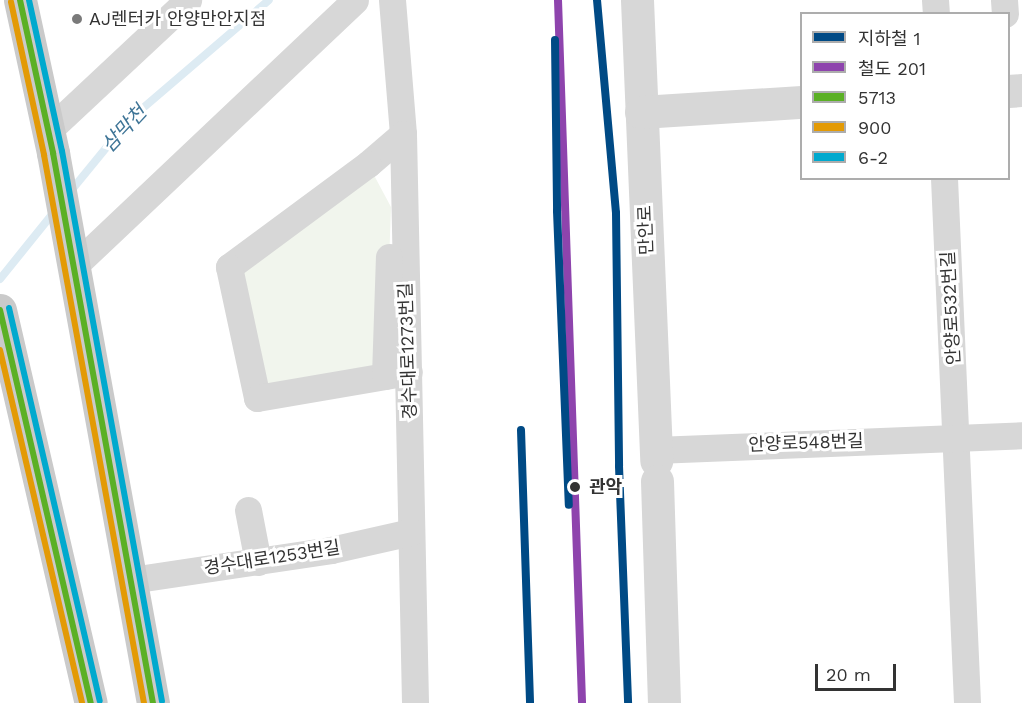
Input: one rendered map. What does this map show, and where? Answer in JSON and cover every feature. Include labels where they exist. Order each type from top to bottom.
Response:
[{"type":"main road","points":[[20,0],[50,142],[153,703]]},
{"type":"main road","points":[[0,310],[91,703]]},
{"type":"street","points":[[50,142],[188,0]]},
{"type":"street","points":[[72,262],[355,0]]},
{"type":"street","name":"경수대로1273번길","points":[[392,0],[403,134],[397,374],[411,532],[415,703]]},
{"type":"street","name":"만안로","points":[[637,0],[664,703]]},
{"type":"street","points":[[641,112],[800,102]]},
{"type":"street","points":[[391,207],[397,374],[257,398],[229,267],[368,164],[403,134]]},
{"type":"street","name":"안양로532번길","points":[[944,180],[957,437]]},
{"type":"street","name":"안양로548번길","points":[[656,464],[957,437],[1022,435]]},
{"type":"street","points":[[957,437],[967,703]]},
{"type":"street","points":[[248,510],[258,562]]},
{"type":"street","name":"경수대로1253번길","points":[[131,580],[258,562],[411,532]]},
{"type":"shaded area","points":[[368,164],[391,207],[385,376],[257,398],[229,267]]},
{"type":"waterway","name":"삼막천","points":[[70,192],[129,120],[269,0]]},
{"type":"waterway","name":"삼막천","points":[[0,279],[54,212]]},
{"type":"metro line","name":"1","points":[[597,0],[616,213],[619,466],[628,703]]},
{"type":"metro line","name":"1","points":[[555,40],[557,211],[569,505]]},
{"type":"metro line","name":"1","points":[[521,430],[530,703]]},
{"type":"rail line","name":"201","points":[[558,0],[582,703]]},
{"type":"transit line","name":"5713","points":[[20,0],[53,153],[153,703]]},
{"type":"transit line","name":"6-2","points":[[29,0],[62,151],[162,701]]},
{"type":"transit line","name":"900","points":[[11,2],[44,155],[144,703]]},
{"type":"transit line","name":"6-2","points":[[9,308],[100,701]]},
{"type":"transit line","name":"5713","points":[[0,310],[91,703]]},
{"type":"transit line","name":"900","points":[[0,350],[82,703]]},
{"type":"place","name":"AJ렌터카 안양만안지점","points":[[77,19]]},
{"type":"place","name":"관악","points":[[575,487]]}]
